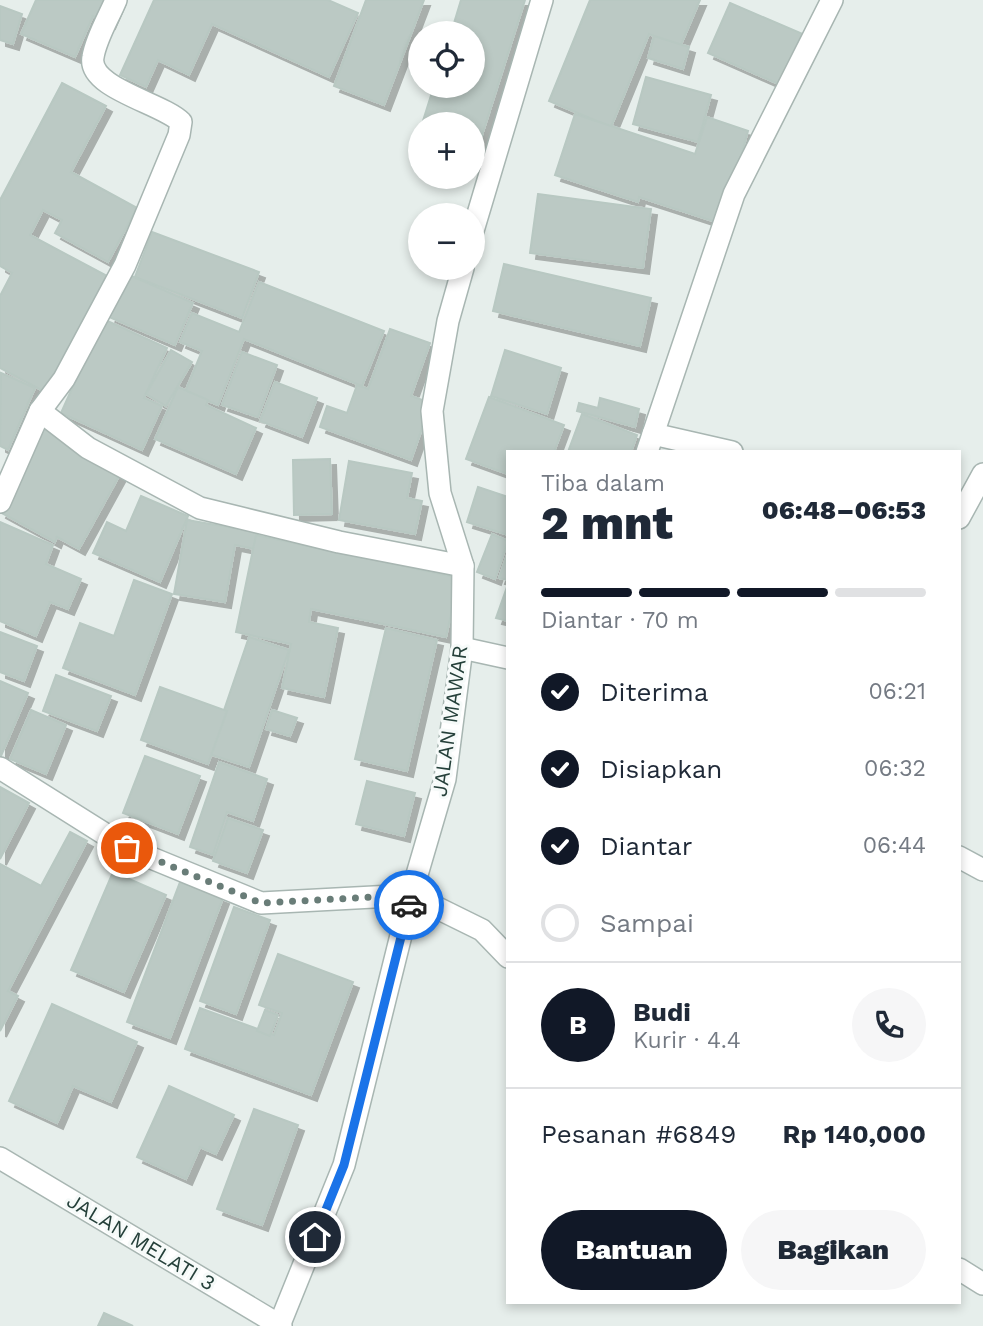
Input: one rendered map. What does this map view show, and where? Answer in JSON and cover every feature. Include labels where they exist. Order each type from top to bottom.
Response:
[{"type":"street","points":[[0,502],[40,411],[64,379],[125,265],[179,135],[181,122],[171,112],[105,83],[95,70],[92,58],[116,0]]},
{"type":"street","points":[[481,203],[542,0]]},
{"type":"street","points":[[714,450],[650,443],[734,194],[832,0]]},
{"type":"street","name":"JALAN MAWAR","points":[[280,1326],[344,1165],[411,895],[445,779],[462,648],[463,566],[440,493],[432,411],[460,280]]},
{"type":"street","points":[[40,411],[88,448],[200,508],[339,542],[463,566]]},
{"type":"street","points":[[964,497],[983,474]]},
{"type":"street","points":[[462,648],[506,658]]},
{"type":"street","points":[[0,768],[127,848],[261,903],[411,895],[482,930],[506,955]]},
{"type":"street","points":[[961,858],[983,870]]},
{"type":"street","name":"JALAN MELATI 3","points":[[0,1158],[280,1326]]},
{"type":"street","points":[[961,1270],[983,1284]]},
{"type":"building","points":[[36,0],[119,0],[109,23],[93,16],[75,57],[21,34]]},
{"type":"building","points":[[154,0],[328,0],[358,13],[329,77],[212,24],[189,75],[158,60],[146,87],[120,75]]},
{"type":"building","points":[[366,0],[424,0],[416,21],[408,21],[408,42],[384,105],[334,86]]},
{"type":"building","points":[[461,0],[525,0],[485,126],[485,112],[426,112],[430,98],[485,98],[485,21],[455,21]]},
{"type":"building","points":[[590,0],[700,0],[680,47],[649,34],[611,127],[549,101]]},
{"type":"building","points":[[730,3],[805,35],[783,86],[708,53]]},
{"type":"building","points":[[0,6],[22,14],[13,44],[0,40]]},
{"type":"building","points":[[654,36],[689,47],[683,69],[648,58]]},
{"type":"building","points":[[646,77],[711,95],[698,142],[633,124]]},
{"type":"building","points":[[62,83],[106,106],[71,172],[137,208],[108,262],[55,233],[62,220],[43,210],[30,235],[107,276],[45,392],[0,368],[0,296],[12,273],[0,266],[0,200]]},
{"type":"building","points":[[575,114],[695,154],[707,117],[748,131],[722,224],[639,197],[638,202],[555,175]]},
{"type":"building","points":[[538,194],[651,209],[643,268],[530,253]]},
{"type":"building","points":[[152,232],[259,272],[242,318],[135,277]]},
{"type":"building","points":[[504,264],[651,298],[640,346],[493,311]]},
{"type":"building","points":[[127,274],[193,303],[175,345],[109,317]]},
{"type":"building","points":[[259,282],[384,331],[362,386],[244,339],[218,405],[185,392],[202,351],[180,342],[192,313],[239,332]]},
{"type":"building","points":[[103,319],[167,348],[144,398],[162,406],[142,450],[61,413]]},
{"type":"building","points":[[390,329],[430,343],[411,396],[431,403],[411,460],[320,427],[327,406],[347,413],[357,385],[368,389]]},
{"type":"building","points":[[171,350],[192,362],[166,406],[146,394]]},
{"type":"building","points":[[505,350],[561,368],[547,414],[491,396]]},
{"type":"building","points":[[242,352],[277,365],[258,417],[222,405]]},
{"type":"building","points":[[1,373],[35,388],[8,450],[0,446]]},
{"type":"building","points":[[275,382],[317,398],[302,437],[260,421]]},
{"type":"building","points":[[178,387],[208,400],[206,405],[256,428],[236,474],[155,439]]},
{"type":"building","points":[[489,397],[564,425],[555,450],[506,450],[506,473],[466,459]]},
{"type":"building","points":[[600,398],[639,409],[635,427],[577,411],[579,403],[598,408]]},
{"type":"building","points":[[582,414],[637,435],[632,450],[569,450]]},
{"type":"building","points":[[40,424],[123,469],[79,549],[57,537],[55,542],[0,512]]},
{"type":"building","points":[[330,459],[332,514],[294,515],[293,460]]},
{"type":"building","points":[[349,461],[412,473],[407,498],[422,501],[415,534],[339,520]]},
{"type":"building","points":[[478,487],[506,496],[506,534],[467,522]]},
{"type":"building","points":[[141,496],[188,516],[160,582],[93,553],[107,522],[126,531]]},
{"type":"building","points":[[187,520],[258,532],[255,549],[235,545],[225,602],[174,594]]},
{"type":"building","points":[[0,522],[53,545],[46,564],[81,579],[68,609],[50,602],[36,636],[0,621]]},
{"type":"building","points":[[492,534],[506,540],[495,579],[477,572]]},
{"type":"building","points":[[256,535],[459,578],[446,637],[311,609],[309,622],[338,628],[324,697],[282,688],[291,644],[236,632]]},
{"type":"building","points":[[506,558],[506,580],[499,578]]},
{"type":"building","points":[[134,580],[172,594],[135,695],[63,668],[80,623],[114,636]]},
{"type":"building","points":[[506,590],[506,620],[496,618]]},
{"type":"building","points":[[386,628],[437,640],[407,771],[355,759]]},
{"type":"building","points":[[0,632],[37,646],[24,681],[0,672]]},
{"type":"building","points":[[249,637],[289,650],[249,767],[209,754]]},
{"type":"building","points":[[56,675],[111,696],[97,731],[43,711]]},
{"type":"building","points":[[0,681],[28,693],[1,756],[0,755]]},
{"type":"building","points":[[160,687],[227,711],[208,764],[141,740]]},
{"type":"building","points":[[31,710],[66,725],[46,774],[10,759]]},
{"type":"building","points":[[272,710],[297,718],[290,736],[266,729]]},
{"type":"building","points":[[145,756],[200,776],[178,834],[123,813]]},
{"type":"building","points":[[219,762],[267,779],[253,821],[227,812],[213,855],[190,847]]},
{"type":"building","points":[[367,781],[415,793],[404,836],[356,824]]},
{"type":"building","points":[[0,787],[29,803],[0,859]]},
{"type":"building","points":[[228,818],[263,830],[247,873],[213,861]]},
{"type":"building","points":[[70,832],[87,841],[8,991],[18,996],[0,1031],[0,864],[41,886]]},
{"type":"building","points":[[113,872],[166,895],[124,992],[71,970]]},
{"type":"building","points":[[180,882],[223,898],[170,1038],[127,1022]]},
{"type":"building","points":[[234,907],[270,920],[236,1014],[200,1001]]},
{"type":"building","points":[[278,954],[353,982],[311,1095],[185,1049],[200,1008],[274,1035],[282,1013],[259,1005]]},
{"type":"building","points":[[52,1004],[137,1042],[111,1102],[73,1086],[57,1123],[9,1101]]},
{"type":"building","points":[[265,1010],[278,1015],[270,1036],[257,1031]]},
{"type":"building","points":[[169,1086],[234,1115],[216,1154],[200,1147],[186,1179],[137,1157]]},
{"type":"building","points":[[254,1109],[298,1125],[262,1225],[217,1209]]},
{"type":"building","points":[[104,1313],[133,1326],[98,1326]]},
{"type":"way so far","points":[[127,848],[261,903],[411,895],[409,905]]},
{"type":"route","points":[[315,1237],[344,1165],[409,905]]}]
